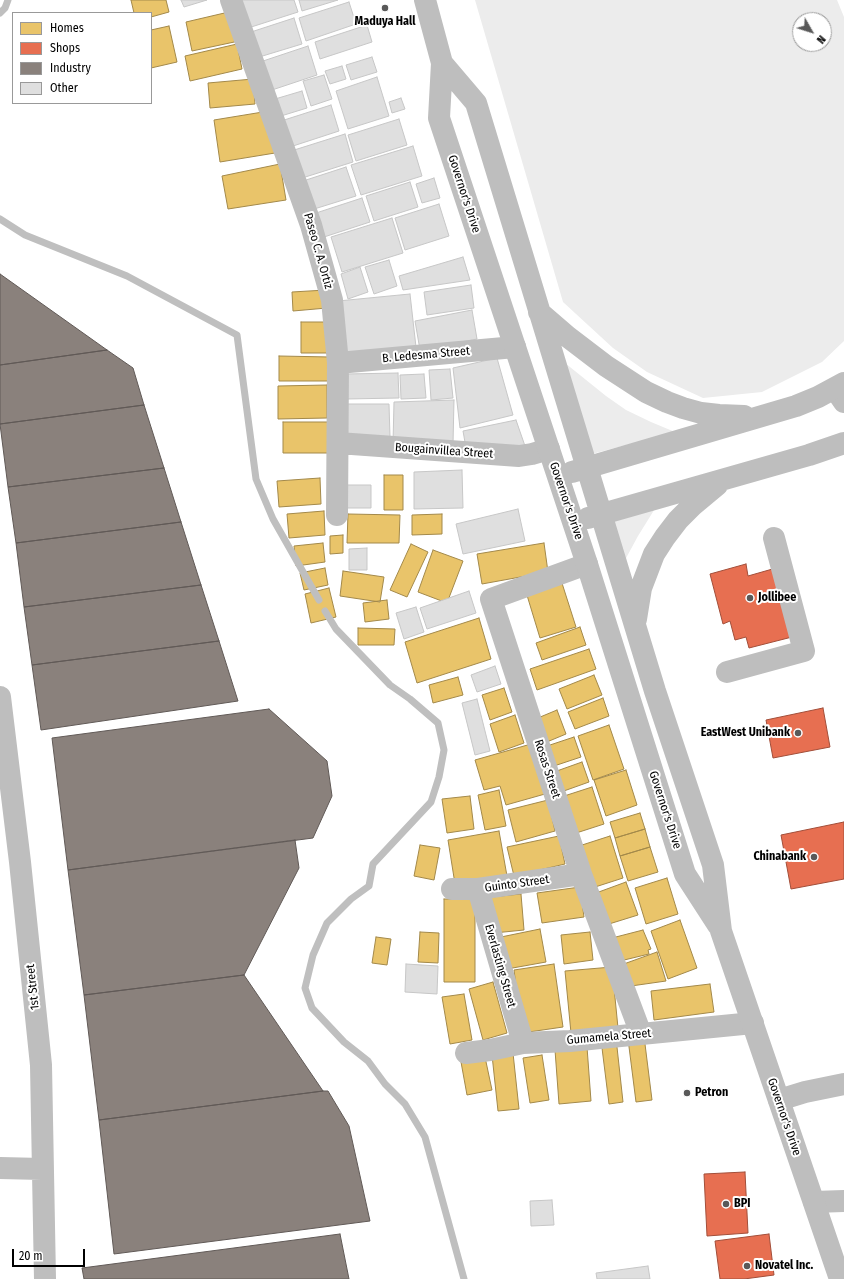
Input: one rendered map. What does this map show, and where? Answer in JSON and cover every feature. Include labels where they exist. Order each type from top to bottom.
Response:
[{"type":"main road","name":"Paseo C. A. Ortiz","points":[[231,0],[311,225],[332,300],[338,363],[337,515]]},
{"type":"main road","name":"Governor's Drive","points":[[425,0],[442,63],[439,118],[587,564],[685,874],[721,931]]},
{"type":"main road","name":"Governor's Drive","points":[[442,63],[476,103],[655,691],[713,865],[721,931],[840,1279]]},
{"type":"main road","points":[[539,312],[568,337],[606,366],[646,392],[667,402],[682,408],[707,414],[763,416]]},
{"type":"main road","name":"B. Ledesma Street","points":[[338,363],[514,347]]},
{"type":"main road","points":[[558,476],[763,416],[841,391]]},
{"type":"main road","name":"Bougainvillea Street","points":[[338,443],[519,456],[549,449]]},
{"type":"main road","points":[[573,522],[810,455],[844,443]]},
{"type":"main road","points":[[636,627],[637,605],[641,588],[654,554],[678,520],[693,505],[724,479]]},
{"type":"main road","points":[[727,672],[804,651],[774,538]]},
{"type":"main road","name":"Rosas Street","points":[[587,564],[490,599],[582,874],[641,1034]]},
{"type":"main road","name":"1st Street","points":[[0,697],[20,862],[41,1065],[45,1279]]},
{"type":"main road","name":"Guinto Street","points":[[452,889],[478,889],[582,874]]},
{"type":"main road","name":"Everlasting Street","points":[[478,889],[522,1043]]},
{"type":"main road","name":"Gumamela Street","points":[[466,1053],[490,1050],[522,1043],[570,1041],[753,1023]]},
{"type":"main road","points":[[779,1100],[805,1092],[844,1084]]},
{"type":"main road","points":[[0,1168],[42,1169]]},
{"type":"main road","points":[[814,1202],[844,1201]]},
{"type":"shaded area","points":[[475,0],[837,0],[844,17],[844,341],[822,362],[762,392],[703,398],[647,372],[613,348],[563,302]]},
{"type":"shaded area","points":[[565,363],[626,410],[675,432],[592,454]]},
{"type":"shaded area","points":[[656,507],[638,536],[625,560],[613,520]]},
{"type":"building: Homes","points":[[131,0],[166,0],[169,12],[152,17],[152,12],[134,12]]},
{"type":"building: Homes","points":[[233,11],[239,41],[192,51],[186,22]]},
{"type":"building: Homes","points":[[169,26],[177,62],[152,68],[152,30]]},
{"type":"building: Homes","points":[[237,44],[242,69],[190,81],[185,56]]},
{"type":"building: Homes","points":[[253,79],[255,104],[210,108],[208,83]]},
{"type":"building: Homes","points":[[269,111],[275,153],[220,162],[214,120]]},
{"type":"building: Homes","points":[[280,164],[286,200],[228,209],[222,176]]},
{"type":"building: Homes","points":[[326,290],[327,308],[293,311],[292,292]]},
{"type":"building: Homes","points":[[301,322],[331,322],[331,353],[301,353]]},
{"type":"building: Homes","points":[[279,356],[330,357],[330,381],[279,381]]},
{"type":"building: Homes","points":[[327,385],[327,418],[278,419],[278,386]]},
{"type":"building: Homes","points":[[283,422],[333,422],[333,453],[283,453]]},
{"type":"building: Homes","points":[[384,475],[403,475],[403,510],[384,510]]},
{"type":"building: Homes","points":[[320,478],[321,504],[279,507],[277,481]]},
{"type":"building: Homes","points":[[324,511],[325,535],[289,538],[287,514]]},
{"type":"building: Homes","points":[[348,514],[400,515],[399,543],[347,543]]},
{"type":"building: Homes","points":[[442,514],[442,534],[412,535],[412,515]]},
{"type":"building: Homes","points":[[343,535],[343,553],[330,554],[330,536]]},
{"type":"building: Homes","points":[[323,543],[325,562],[296,566],[294,546]]},
{"type":"building: Homes","points":[[544,543],[548,572],[482,584],[477,554]]},
{"type":"building: Homes","points":[[411,544],[428,552],[407,597],[390,590]]},
{"type":"building: Homes","points":[[433,550],[463,561],[447,603],[418,592]]},
{"type":"building: Homes","points":[[325,568],[328,585],[304,590],[300,573]]},
{"type":"building: Homes","points":[[343,571],[384,577],[380,602],[340,596]]},
{"type":"building: Homes","points":[[561,580],[576,627],[540,638],[526,592]]},
{"type":"building: Homes","points":[[329,588],[336,617],[311,623],[305,594]]},
{"type":"building: Homes","points":[[387,600],[389,619],[365,622],[363,603]]},
{"type":"building: Homes","points":[[479,618],[491,659],[417,683],[405,642]]},
{"type":"building: Homes","points":[[580,627],[586,645],[542,660],[536,643]]},
{"type":"building: Homes","points":[[358,628],[395,629],[394,645],[358,645]]},
{"type":"building: Homes","points":[[589,649],[596,669],[537,690],[530,669]]},
{"type":"building: Homes","points":[[594,675],[602,695],[567,709],[559,689]]},
{"type":"building: Homes","points":[[458,677],[463,695],[433,703],[429,685]]},
{"type":"building: Homes","points":[[504,688],[512,712],[490,720],[482,695]]},
{"type":"building: Homes","points":[[603,698],[609,716],[575,729],[568,712]]},
{"type":"building: Homes","points":[[557,710],[566,734],[542,744],[533,720]]},
{"type":"building: Homes","points":[[515,715],[524,743],[499,752],[490,724]]},
{"type":"building: Homes","points":[[609,725],[624,769],[593,780],[578,736]]},
{"type":"building: Homes","points":[[574,737],[581,757],[554,766],[547,746]]},
{"type":"building: Homes","points":[[531,744],[545,794],[506,805],[500,786],[484,790],[475,760]]},
{"type":"building: Homes","points":[[582,762],[589,782],[561,792],[554,772]]},
{"type":"building: Homes","points":[[626,770],[637,805],[606,816],[594,780]]},
{"type":"building: Homes","points":[[592,787],[604,824],[570,835],[558,798]]},
{"type":"building: Homes","points":[[499,790],[506,826],[485,830],[478,795]]},
{"type":"building: Homes","points":[[470,796],[474,829],[447,833],[442,799]]},
{"type":"building: Homes","points":[[548,800],[555,831],[516,842],[508,810]]},
{"type":"building: Homes","points":[[640,813],[645,829],[615,838],[610,822]]},
{"type":"building: Homes","points":[[645,829],[650,847],[620,856],[615,838]]},
{"type":"building: Homes","points":[[499,831],[507,876],[455,884],[448,840]]},
{"type":"building: Homes","points":[[559,836],[565,864],[514,876],[507,847]]},
{"type":"building: Homes","points":[[610,836],[623,878],[592,888],[579,846]]},
{"type":"building: Homes","points":[[420,845],[440,848],[434,880],[414,876]]},
{"type":"building: Homes","points":[[650,847],[658,872],[628,881],[620,856]]},
{"type":"building: Homes","points":[[667,878],[678,914],[646,924],[635,888]]},
{"type":"building: Homes","points":[[626,882],[638,915],[609,924],[596,893]]},
{"type":"building: Homes","points":[[580,887],[584,917],[542,923],[537,893]]},
{"type":"building: Homes","points":[[521,894],[524,930],[494,933],[491,897]]},
{"type":"building: Homes","points":[[444,899],[475,899],[475,982],[444,982]]},
{"type":"building: Homes","points":[[680,920],[697,968],[668,979],[651,931]]},
{"type":"building: Homes","points":[[540,929],[546,962],[507,969],[501,937]]},
{"type":"building: Homes","points":[[643,930],[651,949],[648,950],[649,954],[620,961],[612,938]]},
{"type":"building: Homes","points":[[420,932],[439,933],[438,963],[418,962]]},
{"type":"building: Homes","points":[[590,932],[593,960],[564,964],[561,935]]},
{"type":"building: Homes","points":[[376,937],[391,939],[387,965],[372,963]]},
{"type":"building: Homes","points":[[657,952],[666,981],[631,986],[621,965]]},
{"type":"building: Homes","points":[[554,964],[563,1027],[522,1033],[514,970]]},
{"type":"building: Homes","points":[[612,967],[618,1028],[571,1033],[565,971]]},
{"type":"building: Homes","points":[[493,982],[507,1033],[483,1040],[469,989]]},
{"type":"building: Homes","points":[[710,984],[714,1012],[654,1020],[651,991]]},
{"type":"building: Homes","points":[[464,994],[472,1040],[450,1044],[442,997]]},
{"type":"building: Homes","points":[[644,1036],[652,1100],[636,1102],[628,1039]]},
{"type":"building: Homes","points":[[616,1038],[623,1102],[609,1104],[601,1040]]},
{"type":"building: Homes","points":[[587,1047],[591,1101],[559,1104],[555,1050]]},
{"type":"building: Homes","points":[[513,1053],[519,1109],[498,1111],[492,1055]]},
{"type":"building: Homes","points":[[542,1055],[549,1100],[530,1103],[523,1058]]},
{"type":"building: Homes","points":[[485,1057],[492,1090],[467,1095],[461,1062]]},
{"type":"building: Shops","name":"Jollibee","points":[[746,564],[748,576],[776,568],[792,637],[749,648],[746,637],[735,640],[730,621],[723,624],[710,574]]},
{"type":"building: Shops","name":"EastWest Unibank","points":[[823,708],[830,747],[773,758],[766,720]]},
{"type":"building: Shops","name":"Chinabank","points":[[844,822],[844,879],[791,889],[781,835]]},
{"type":"building: Shops","name":"BPI","points":[[745,1172],[748,1233],[707,1236],[704,1174]]},
{"type":"building: Shops","points":[[769,1234],[774,1275],[744,1279],[720,1279],[715,1241]]},
{"type":"building: Industry","points":[[0,274],[107,350],[0,365]]},
{"type":"building: Industry","points":[[107,350],[133,368],[144,405],[0,424],[0,365]]},
{"type":"building: Industry","points":[[144,405],[164,468],[8,487],[0,424]]},
{"type":"building: Industry","points":[[164,468],[181,522],[16,543],[8,487]]},
{"type":"building: Industry","points":[[181,522],[201,585],[24,607],[16,543]]},
{"type":"building: Industry","points":[[201,585],[219,641],[32,665],[24,607]]},
{"type":"building: Industry","points":[[219,641],[238,701],[41,730],[32,665]]},
{"type":"building: Industry","points":[[269,709],[327,761],[332,796],[313,838],[68,870],[52,738]]},
{"type":"building: Industry","points":[[295,840],[299,868],[244,975],[84,995],[68,870]]},
{"type":"building: Industry","points":[[244,975],[323,1091],[99,1120],[84,995]]},
{"type":"building: Industry","points":[[328,1091],[349,1126],[370,1221],[114,1254],[99,1120]]},
{"type":"building: Industry","points":[[340,1234],[349,1279],[84,1279],[82,1268]]},
{"type":"building: Other","points":[[181,0],[207,0],[184,7]]},
{"type":"building: Other","points":[[236,0],[294,0],[298,12],[245,29]]},
{"type":"building: Other","points":[[299,0],[338,0],[302,11]]},
{"type":"building: Other","points":[[349,2],[356,24],[306,41],[299,18]]},
{"type":"building: Other","points":[[294,18],[302,44],[256,58],[248,33]]},
{"type":"building: Other","points":[[367,25],[372,42],[320,59],[315,42]]},
{"type":"building: Other","points":[[308,46],[317,75],[269,91],[260,62]]},
{"type":"building: Other","points":[[372,57],[377,72],[351,80],[346,65]]},
{"type":"building: Other","points":[[342,66],[346,79],[330,84],[325,71]]},
{"type":"building: Other","points":[[324,75],[332,99],[311,106],[303,81]]},
{"type":"building: Other","points":[[377,77],[389,116],[348,129],[336,91]]},
{"type":"building: Other","points":[[302,91],[307,108],[281,116],[275,99]]},
{"type":"building: Other","points":[[401,98],[405,109],[392,113],[389,102]]},
{"type":"building: Other","points":[[331,105],[339,131],[290,147],[281,121]]},
{"type":"building: Other","points":[[399,119],[407,145],[356,161],[348,135]]},
{"type":"building: Other","points":[[345,134],[353,162],[299,179],[291,151]]},
{"type":"building: Other","points":[[413,146],[422,176],[361,195],[351,165]]},
{"type":"building: Other","points":[[346,167],[356,196],[311,210],[303,181]]},
{"type":"building: Other","points":[[434,178],[440,198],[422,203],[416,184]]},
{"type":"building: Other","points":[[410,182],[418,207],[374,221],[366,196]]},
{"type":"building: Other","points":[[362,198],[370,222],[324,237],[316,213]]},
{"type":"building: Other","points":[[439,204],[449,236],[405,250],[395,218]]},
{"type":"building: Other","points":[[392,218],[403,253],[342,272],[331,237]]},
{"type":"building: Other","points":[[463,257],[470,280],[403,290],[399,276]]},
{"type":"building: Other","points":[[389,260],[397,286],[374,294],[365,267]]},
{"type":"building: Other","points":[[360,267],[368,292],[348,299],[341,274]]},
{"type":"building: Other","points":[[471,285],[474,308],[427,315],[424,292]]},
{"type":"building: Other","points":[[410,294],[416,347],[343,354],[338,301]]},
{"type":"building: Other","points":[[472,310],[477,339],[420,350],[415,321]]},
{"type":"building: Other","points":[[497,358],[513,415],[460,428],[453,368]]},
{"type":"building: Other","points":[[450,369],[453,398],[431,400],[429,370]]},
{"type":"building: Other","points":[[398,373],[399,398],[346,399],[346,374]]},
{"type":"building: Other","points":[[424,374],[426,398],[401,399],[400,375]]},
{"type":"building: Other","points":[[454,400],[453,444],[393,443],[394,402]]},
{"type":"building: Other","points":[[344,404],[389,404],[390,437],[344,438]]},
{"type":"building: Other","points":[[516,420],[525,446],[466,448],[463,431]]},
{"type":"building: Other","points":[[462,470],[463,508],[414,509],[414,472]]},
{"type":"building: Other","points":[[347,485],[371,485],[371,508],[346,508]]},
{"type":"building: Other","points":[[518,509],[525,541],[463,554],[456,524]]},
{"type":"building: Other","points":[[367,548],[367,570],[349,570],[349,549]]},
{"type":"building: Other","points":[[469,591],[476,613],[427,629],[420,608]]},
{"type":"building: Other","points":[[416,607],[424,632],[404,639],[396,613]]},
{"type":"building: Other","points":[[495,666],[501,684],[477,692],[471,675]]},
{"type":"building: Other","points":[[477,699],[490,751],[475,755],[462,703]]},
{"type":"building: Other","points":[[406,964],[438,966],[437,994],[405,992]]},
{"type":"building: Other","points":[[552,1200],[554,1225],[531,1226],[530,1201]]},
{"type":"building: Other","points":[[648,1266],[650,1279],[597,1279],[596,1273]]},
{"type":"waterway","points":[[0,13],[5,8],[8,0]]},
{"type":"waterway","points":[[0,219],[25,235],[127,276],[237,335],[256,479],[273,519],[319,600]]},
{"type":"waterway","points":[[325,611],[336,629],[390,685],[410,699],[438,723],[444,750],[439,777],[431,802],[373,864],[369,886],[351,899],[327,923],[313,955],[305,988],[312,1008],[344,1042],[368,1061],[385,1084],[405,1104],[425,1137],[464,1279]]},
{"type":"place","name":"Maduya Hall","points":[[385,8]]},
{"type":"place","name":"Jollibee","points":[[750,598]]},
{"type":"place","name":"EastWest Unibank","points":[[798,733]]},
{"type":"place","name":"Chinabank","points":[[814,857]]},
{"type":"place","name":"Petron","points":[[687,1093]]},
{"type":"place","name":"BPI","points":[[726,1204]]},
{"type":"place","name":"Novatel Inc.","points":[[747,1266]]}]
